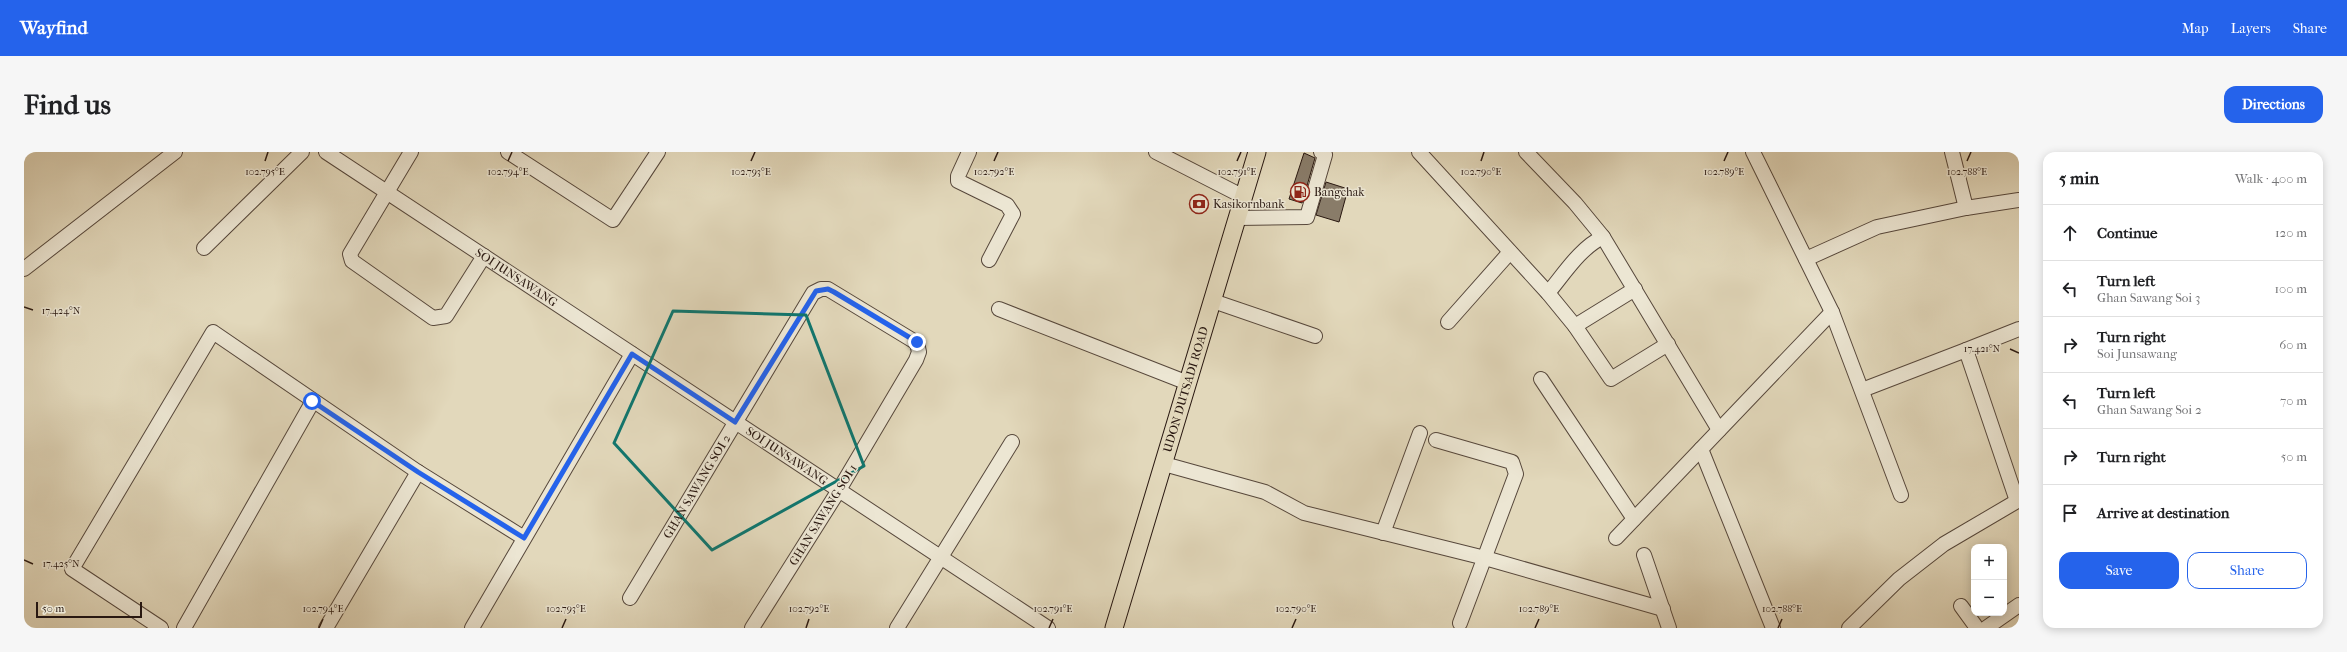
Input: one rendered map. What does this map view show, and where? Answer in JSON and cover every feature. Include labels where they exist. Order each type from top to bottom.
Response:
[{"type":"main road","name":"UDON DUTSADI ROAD","points":[[1114,628],[1257,152]]},
{"type":"street","points":[[24,269],[175,152]]},
{"type":"street","points":[[204,248],[302,152]]},
{"type":"street","name":"SOI JUNSAWANG","points":[[326,152],[1048,628]]},
{"type":"street","points":[[411,152],[350,254],[352,261],[433,318],[446,316],[484,256]]},
{"type":"street","points":[[508,152],[613,220],[658,152]]},
{"type":"street","points":[[969,152],[958,176],[958,181],[1007,205],[1013,214],[988,260]]},
{"type":"street","points":[[1156,152],[1244,197]]},
{"type":"street","points":[[1238,218],[1307,217],[1325,155],[1321,152]]},
{"type":"street","points":[[1419,152],[1548,293],[1575,326],[1611,379],[1668,344]]},
{"type":"street","points":[[1526,152],[1576,203],[1604,237],[1719,430]]},
{"type":"street","points":[[1753,152],[1832,312],[1901,495]]},
{"type":"street","points":[[1952,152],[1966,208]]},
{"type":"street","points":[[1806,259],[1877,227],[1966,208],[2019,200]]},
{"type":"street","points":[[1548,293],[1581,254],[1594,242],[1604,237]]},
{"type":"street","points":[[1448,322],[1510,252]]},
{"type":"street","name":"GHAN SAWANG SOI 1","points":[[752,628],[839,490],[916,360],[918,352],[917,342],[834,292],[821,289],[813,293]]},
{"type":"street","points":[[1575,326],[1635,289]]},
{"type":"street","name":"GHAN SAWANG SOI 2","points":[[630,598],[813,293]]},
{"type":"street","points":[[1213,301],[1315,336]]},
{"type":"street","points":[[999,309],[1188,383]]},
{"type":"street","points":[[1616,538],[1832,312]]},
{"type":"street","points":[[1862,390],[2019,329]]},
{"type":"street","points":[[161,628],[72,569],[212,332],[418,472],[524,538]]},
{"type":"street","points":[[1849,628],[1899,579],[1944,544],[2018,500],[1966,350]]},
{"type":"street","points":[[472,628],[632,354]]},
{"type":"street","points":[[1541,379],[1634,520]]},
{"type":"street","points":[[184,628],[312,401]]},
{"type":"street","points":[[1383,533],[1420,433]]},
{"type":"street","points":[[1436,440],[1512,462],[1516,474],[1460,622]]},
{"type":"street","points":[[897,628],[940,556],[1012,442]]},
{"type":"street","points":[[1701,449],[1773,628]]},
{"type":"street","points":[[1164,464],[1265,492],[1304,513],[1485,558],[1662,609]]},
{"type":"street","points":[[326,628],[418,472]]},
{"type":"street","points":[[1644,555],[1669,628]]},
{"type":"street","points":[[1986,628],[2019,604]]},
{"type":"street","points":[[1961,606],[1977,628]]},
{"type":"highlighted area","points":[[673,311],[806,315],[864,466],[712,550],[614,443]]},
{"type":"building","points":[[1304,153],[1315,158],[1302,203],[1289,199]]},
{"type":"building","points":[[1326,182],[1348,189],[1339,222],[1316,215]]},
{"type":"place","name":"Bangchak","points":[[1300,192]]},
{"type":"place","name":"Kasikornbank","points":[[1199,204]]},
{"type":"route","points":[[312,401],[418,472],[524,538],[632,354],[735,422],[813,293],[816,291],[828,289],[834,292],[917,342]]}]
